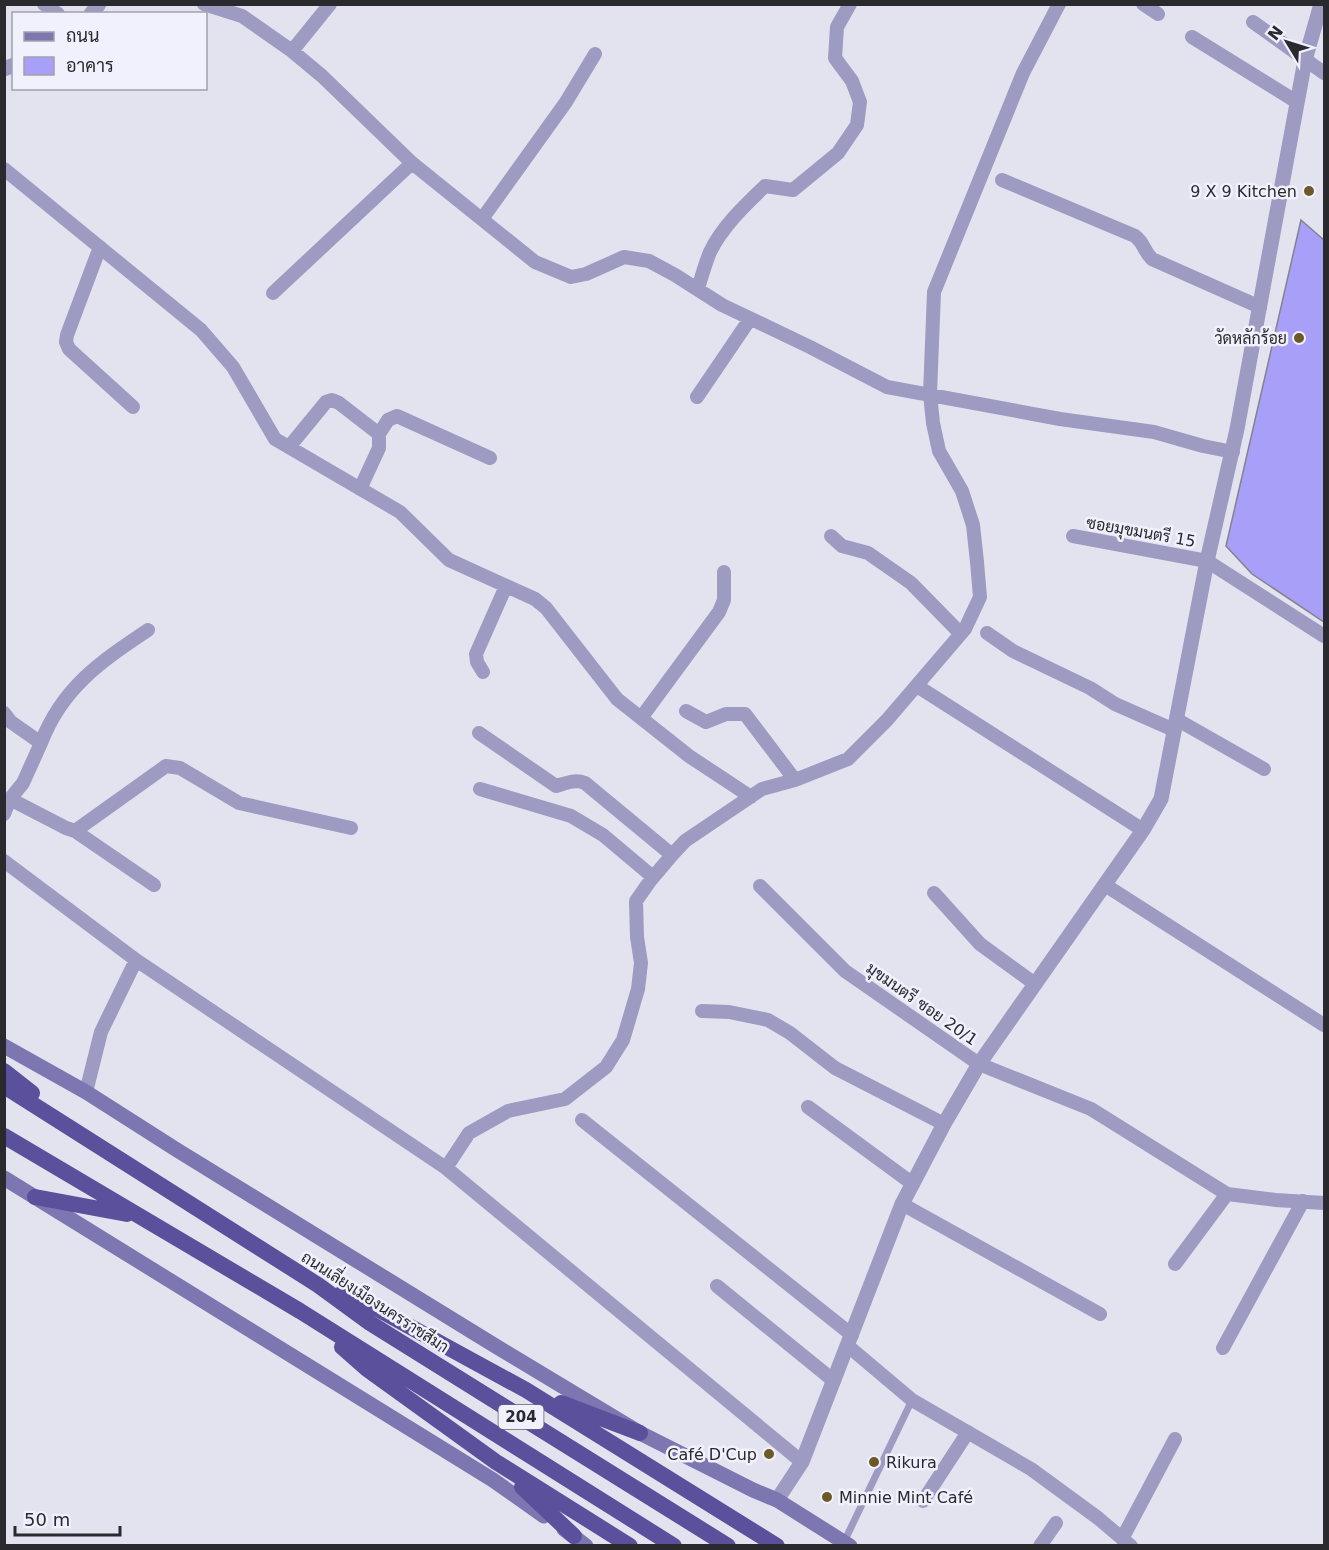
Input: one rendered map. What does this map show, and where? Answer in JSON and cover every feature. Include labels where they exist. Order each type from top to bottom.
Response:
[{"type":"highway","points":[[4,1071],[82,1135]]},
{"type":"highway","name":"ถนนเลี่ยงเมืองนครราชสีมา","points":[[4,1086],[318,1285],[370,1323],[728,1545]]},
{"type":"highway","name":"204","points":[[4,1136],[300,1311],[674,1545]]},
{"type":"highway","points":[[35,1197],[140,1216]]},
{"type":"highway","points":[[318,1285],[374,1307],[526,1390],[777,1545]]},
{"type":"highway","points":[[300,1311],[367,1369],[496,1462],[630,1545]]},
{"type":"highway","points":[[526,1390],[640,1433]]},
{"type":"highway","points":[[496,1462],[580,1541]]},
{"type":"main road","points":[[4,1046],[86,1092],[640,1433],[777,1500],[847,1544]]},
{"type":"main road","points":[[4,1178],[493,1480],[580,1541]]},
{"type":"street","points":[[204,4],[242,16],[292,51],[322,76],[412,163],[535,262],[571,278],[586,274],[624,256],[649,261],[698,288],[722,305],[887,387],[1060,420],[1154,432],[1233,452]]},
{"type":"street","points":[[292,51],[330,4]]},
{"type":"street","points":[[698,288],[711,251],[748,201],[765,186],[793,190],[838,153],[857,125],[860,102],[852,81],[835,57],[837,27],[850,4]]},
{"type":"street","points":[[446,1168],[469,1132],[508,1111],[565,1099],[606,1067],[623,1040],[638,989],[641,963],[637,937],[636,901],[653,877],[685,841],[762,789],[795,780],[848,759],[887,720],[965,629],[980,597],[973,525],[962,491],[939,451],[933,423],[930,394],[934,292],[1023,73],[1059,4]]},
{"type":"street","points":[[1143,4],[1158,14]]},
{"type":"street","points":[[777,1500],[802,1462],[902,1204],[944,1124],[979,1064],[1143,830],[1161,798],[1207,561],[1233,452],[1296,102],[1321,4]]},
{"type":"street","points":[[1252,22],[1324,73]]},
{"type":"street","points":[[1192,37],[1296,102]]},
{"type":"street","points":[[482,219],[566,102],[595,54]]},
{"type":"street","points":[[273,293],[412,163]]},
{"type":"street","points":[[4,169],[201,330],[233,367],[275,439],[400,512],[448,560],[535,599],[546,608],[617,699],[689,756],[752,797]]},
{"type":"street","points":[[1002,180],[1135,236],[1141,241],[1146,253],[1152,259],[1260,307]]},
{"type":"street","points":[[100,247],[66,342],[69,349],[133,407]]},
{"type":"street","points":[[697,397],[750,319]]},
{"type":"street","points":[[289,447],[326,402],[332,400],[380,434]]},
{"type":"street","points":[[360,489],[379,448],[380,434],[388,420],[397,416],[490,458]]},
{"type":"street","points":[[831,536],[842,546],[868,553],[910,583],[960,633]]},
{"type":"street","name":"ซอยมุขมนตรี 15","points":[[1073,536],[1207,561],[1324,636]]},
{"type":"street","points":[[641,718],[719,612],[724,600],[724,572]]},
{"type":"street","points":[[483,672],[477,662],[476,654],[506,586]]},
{"type":"street","points":[[4,813],[10,799],[23,783],[48,724],[62,703],[83,678],[106,658],[147,630]]},
{"type":"street","points":[[987,633],[1014,651],[1090,688],[1115,704],[1175,724],[1264,769]]},
{"type":"street","points":[[917,686],[1143,830]]},
{"type":"street","points":[[686,711],[706,722],[726,714],[745,714],[795,780]]},
{"type":"street","points":[[4,713],[11,722],[41,743]]},
{"type":"street","points":[[479,733],[556,786],[574,781],[585,783],[672,855]]},
{"type":"street","points":[[75,831],[166,766],[180,768],[239,802],[351,828]]},
{"type":"street","points":[[480,789],[570,816],[603,835],[653,877]]},
{"type":"street","points":[[10,799],[75,831],[154,885]]},
{"type":"street","points":[[4,861],[136,960],[446,1168],[802,1462]]},
{"type":"street","points":[[1105,885],[1324,1025]]},
{"type":"street","name":"มุขมนตรี ซอย 20/1","points":[[760,886],[846,971],[979,1064],[1091,1109],[1227,1194]]},
{"type":"street","points":[[933,892],[980,944],[1035,984]]},
{"type":"street","points":[[86,1092],[101,1032],[136,960]]},
{"type":"street","points":[[702,1011],[729,1012],[768,1020],[790,1033],[834,1068],[944,1124]]},
{"type":"street","points":[[808,1107],[913,1184]]},
{"type":"street","points":[[582,1120],[850,1340],[912,1400],[1031,1469],[1098,1518],[1126,1542],[1175,1439]]},
{"type":"street","points":[[1174,1263],[1227,1194],[1324,1203]]},
{"type":"street","points":[[1223,1348],[1303,1201]]},
{"type":"street","points":[[902,1204],[1100,1314]]},
{"type":"street","points":[[717,1286],[834,1381]]},
{"type":"street","points":[[923,1501],[968,1432]]},
{"type":"street","points":[[1040,1545],[1056,1523]]},
{"type":"lane","points":[[847,1544],[912,1400]]},
{"type":"building","name":"วัดหลักร้อย","points":[[1301,220],[1324,240],[1324,622],[1252,574],[1226,546]]},
{"type":"place","name":"9 X 9 Kitchen","points":[[1309,191]]},
{"type":"place","name":"วัดหลักร้อย","points":[[1299,338]]},
{"type":"place","name":"Café D'Cup","points":[[769,1454]]},
{"type":"place","name":"Rikura","points":[[874,1462]]},
{"type":"place","name":"Minnie Mint Café","points":[[827,1497]]}]
